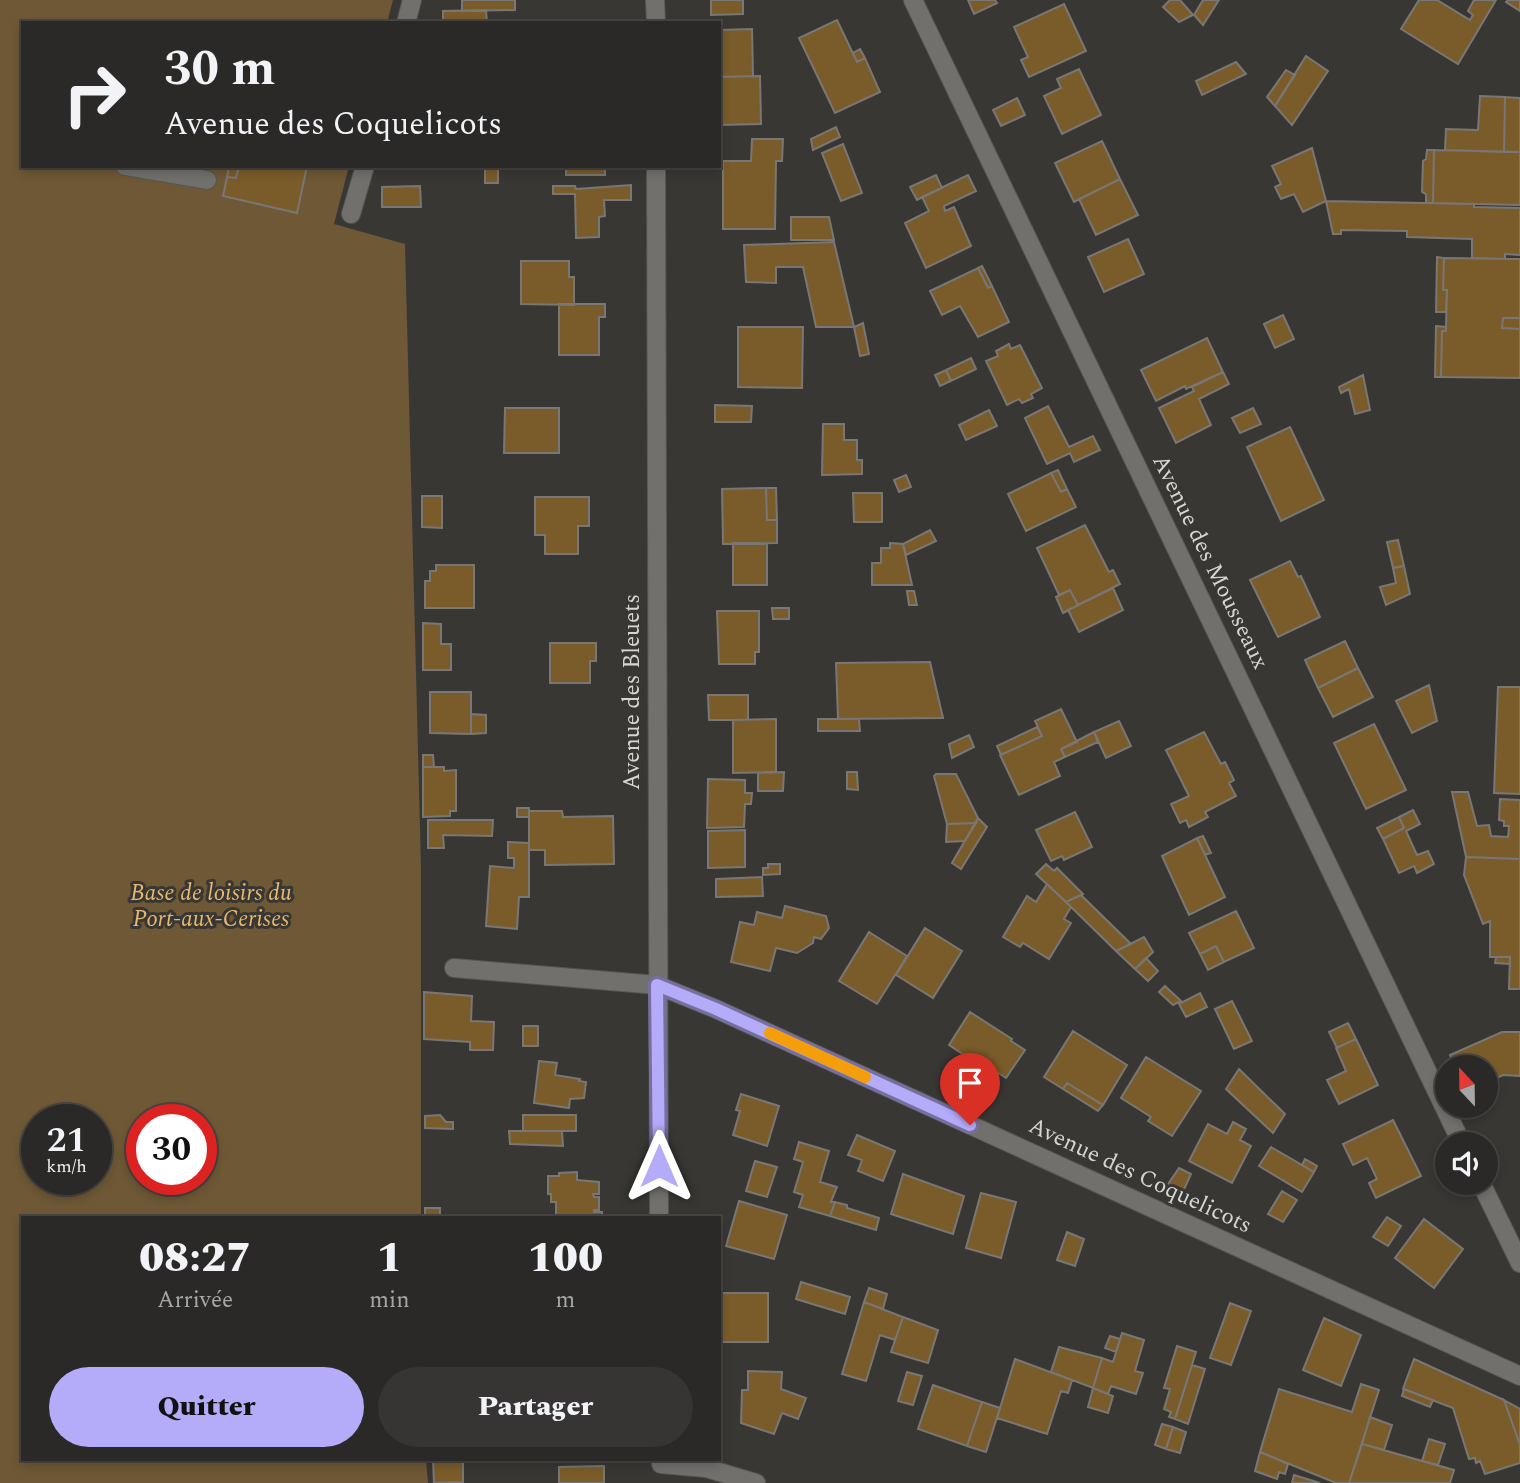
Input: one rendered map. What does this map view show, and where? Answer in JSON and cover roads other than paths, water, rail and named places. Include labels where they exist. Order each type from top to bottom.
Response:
[{"type":"street","points":[[407,21],[412,0]]},
{"type":"street","points":[[656,0],[656,21]]},
{"type":"street","name":"Avenue des Mousseaux","points":[[913,0],[1456,1132]]},
{"type":"street","points":[[137,168],[207,180]]},
{"type":"street","points":[[351,214],[364,168]]},
{"type":"street","name":"Avenue des Bleuets","points":[[656,168],[659,1216]]},
{"type":"street","name":"Avenue des Coquelicots","points":[[454,968],[657,985],[716,1009],[1520,1376]]},
{"type":"street","points":[[1487,1195],[1520,1263]]},
{"type":"street","points":[[661,1483],[661,1462],[706,1468],[756,1483]]},
{"type":"park label","name":"Base de loisirs du Port-aux-Cerises","points":[[211,906]]}]
